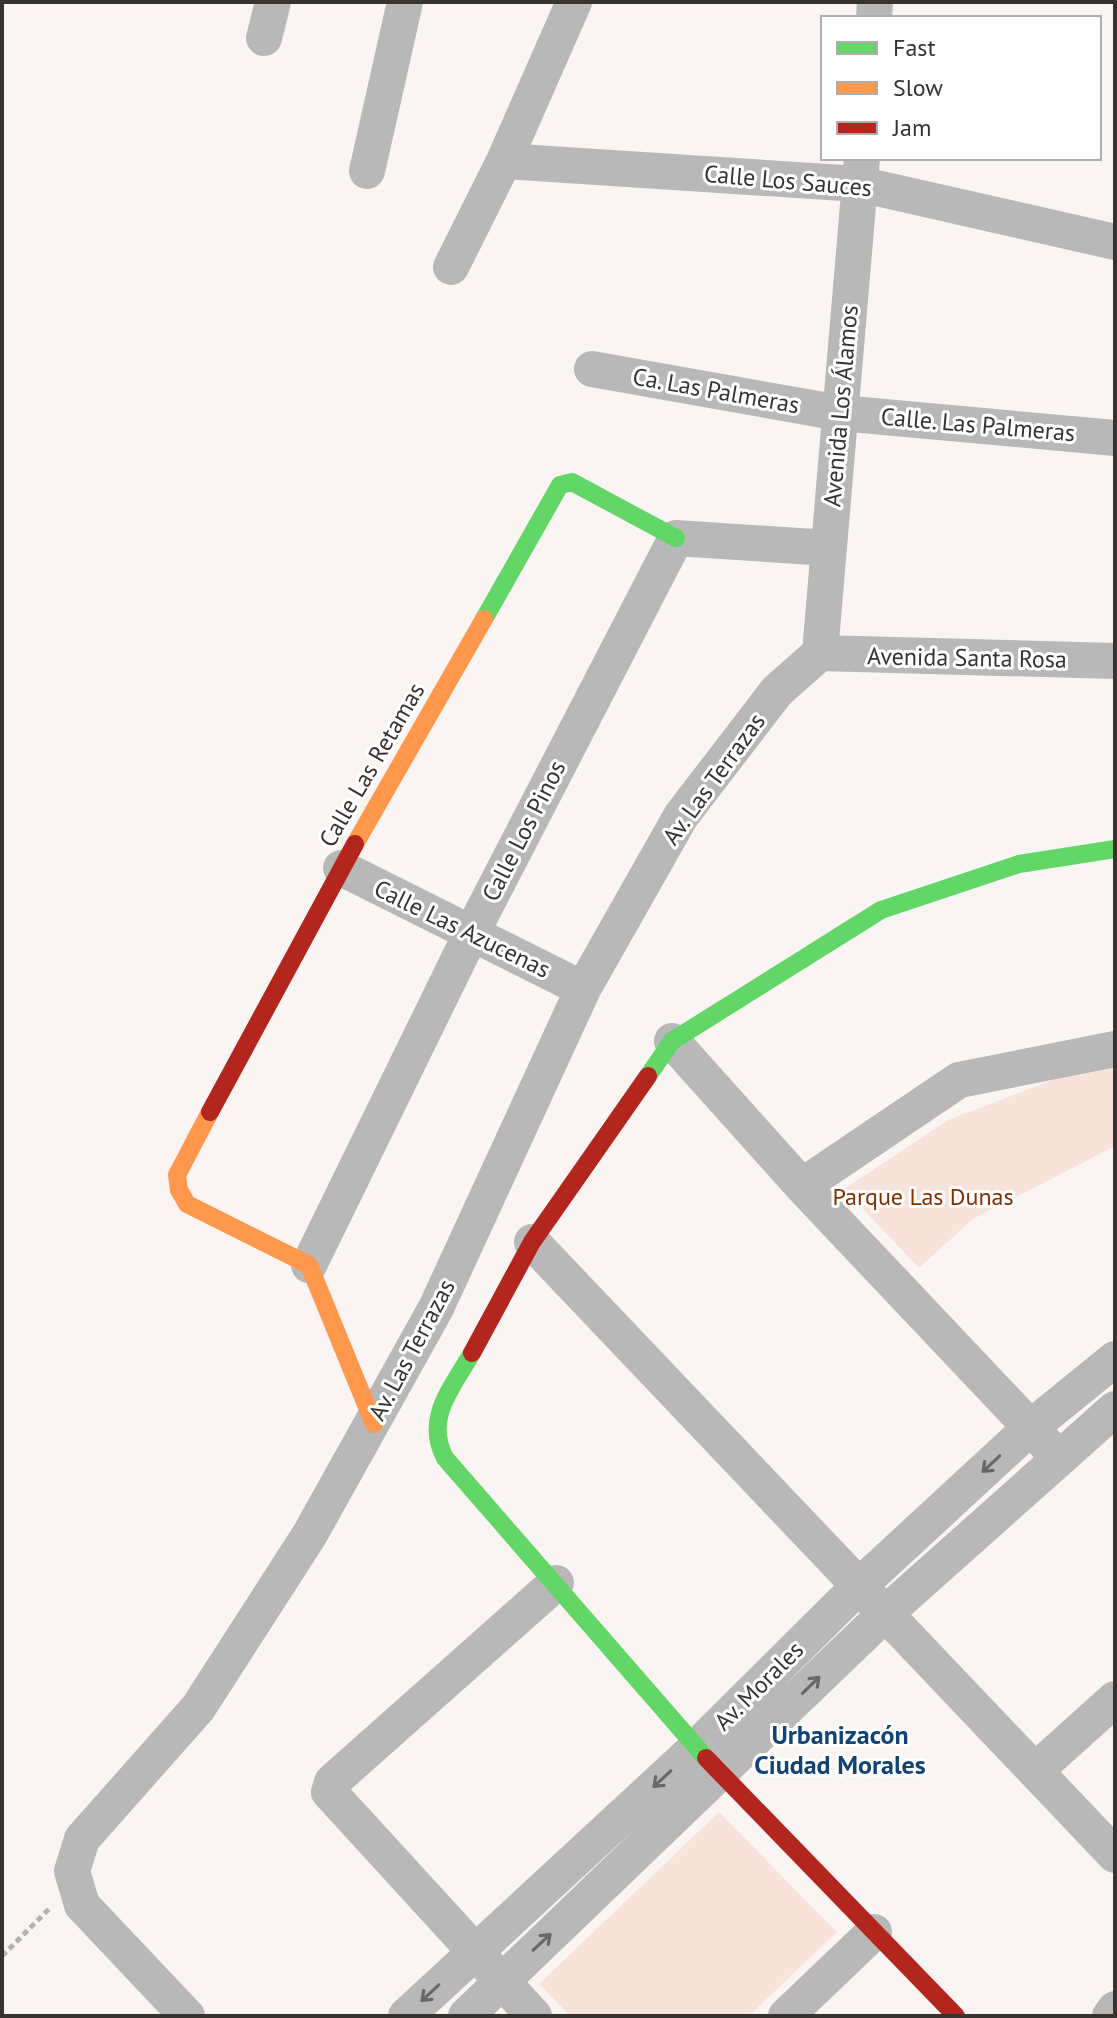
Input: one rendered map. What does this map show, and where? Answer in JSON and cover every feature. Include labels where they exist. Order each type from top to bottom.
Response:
[{"type":"street","points":[[264,38],[273,2]]},
{"type":"street","points":[[367,171],[405,2]]},
{"type":"street","points":[[451,267],[504,161],[574,2]]},
{"type":"street","name":"Calle Los Sauces","points":[[504,161],[860,171],[1115,242]]},
{"type":"street","name":"Avenida Los Álamos","points":[[820,653],[860,171]]},
{"type":"street","name":"Ca. Las Palmeras","points":[[592,369],[840,413]]},
{"type":"street","name":"Calle. Las Palmeras","points":[[840,413],[1115,438]]},
{"type":"street","name":"Calle Las Retamas","points":[[309,1265],[187,1204],[179,1190],[177,1175],[341,868],[560,485],[572,482],[676,538]]},
{"type":"street","points":[[676,538],[829,548]]},
{"type":"street","name":"Calle Los Pinos","points":[[309,1265],[471,934],[676,538]]},
{"type":"street","name":"Avenida Santa Rosa","points":[[820,653],[1111,652]]},
{"type":"street","name":"Av. Las Terrazas","points":[[76,1883],[72,1871],[82,1839],[198,1708],[310,1534],[374,1424],[436,1308],[583,989],[681,816],[777,691],[820,653]]},
{"type":"street","points":[[956,2016],[708,1761],[445,1458],[436,1441],[436,1418],[532,1242],[672,1041],[881,910],[1019,864],[1115,849]]},
{"type":"street","name":"Calle Las Azucenas","points":[[341,868],[583,989]]},
{"type":"street","points":[[672,1041],[802,1186],[1061,1457]]},
{"type":"street","points":[[802,1186],[959,1080],[1115,1049]]},
{"type":"street","points":[[532,1242],[1115,1855]]},
{"type":"street","points":[[309,1265],[374,1424]]},
{"type":"street","name":"Av. Morales","points":[[466,2016],[708,1761],[859,1586],[1030,1428],[1115,1359]]},
{"type":"street","name":"Av. Morales","points":[[406,2016],[473,1953],[886,1613],[1115,1409]]},
{"type":"street","points":[[534,2016],[473,1953],[329,1792],[332,1782],[556,1583]]},
{"type":"street","points":[[1035,1771],[1115,1699]]},
{"type":"street","points":[[76,1883],[82,1905],[187,2016]]},
{"type":"street","points":[[786,2016],[874,1932]]},
{"type":"street","points":[[1110,2016],[1115,2009]]},
{"type":"path","points":[[2,1956],[76,1883]]},
{"type":"green space","name":"Parque Las Dunas","points":[[1115,1064],[1115,1146],[973,1219],[919,1268],[844,1189],[948,1120],[1084,1068]]},
{"type":"green space","points":[[719,1812],[837,1932],[749,2016],[570,2016],[539,1984]]},
{"type":"traffic: fast","points":[[484,619],[560,485],[572,482],[676,538]]},
{"type":"traffic: fast","points":[[648,1076],[672,1041],[881,910],[1019,864],[1115,849]]},
{"type":"traffic: fast","points":[[472,1353],[449,1391],[439,1416],[439,1443],[445,1458],[706,1758]]},
{"type":"traffic: slow","points":[[355,844],[484,619]]},
{"type":"traffic: slow","points":[[210,1112],[177,1175],[179,1190],[187,1204],[309,1265],[374,1424]]},
{"type":"traffic: jam","points":[[210,1112],[355,844]]},
{"type":"traffic: jam","points":[[472,1353],[532,1242],[648,1076]]},
{"type":"traffic: jam","points":[[706,1758],[956,2016]]},
{"type":"district","name":"Urbanizacón Ciudad Morales","points":[[840,1750]]}]
